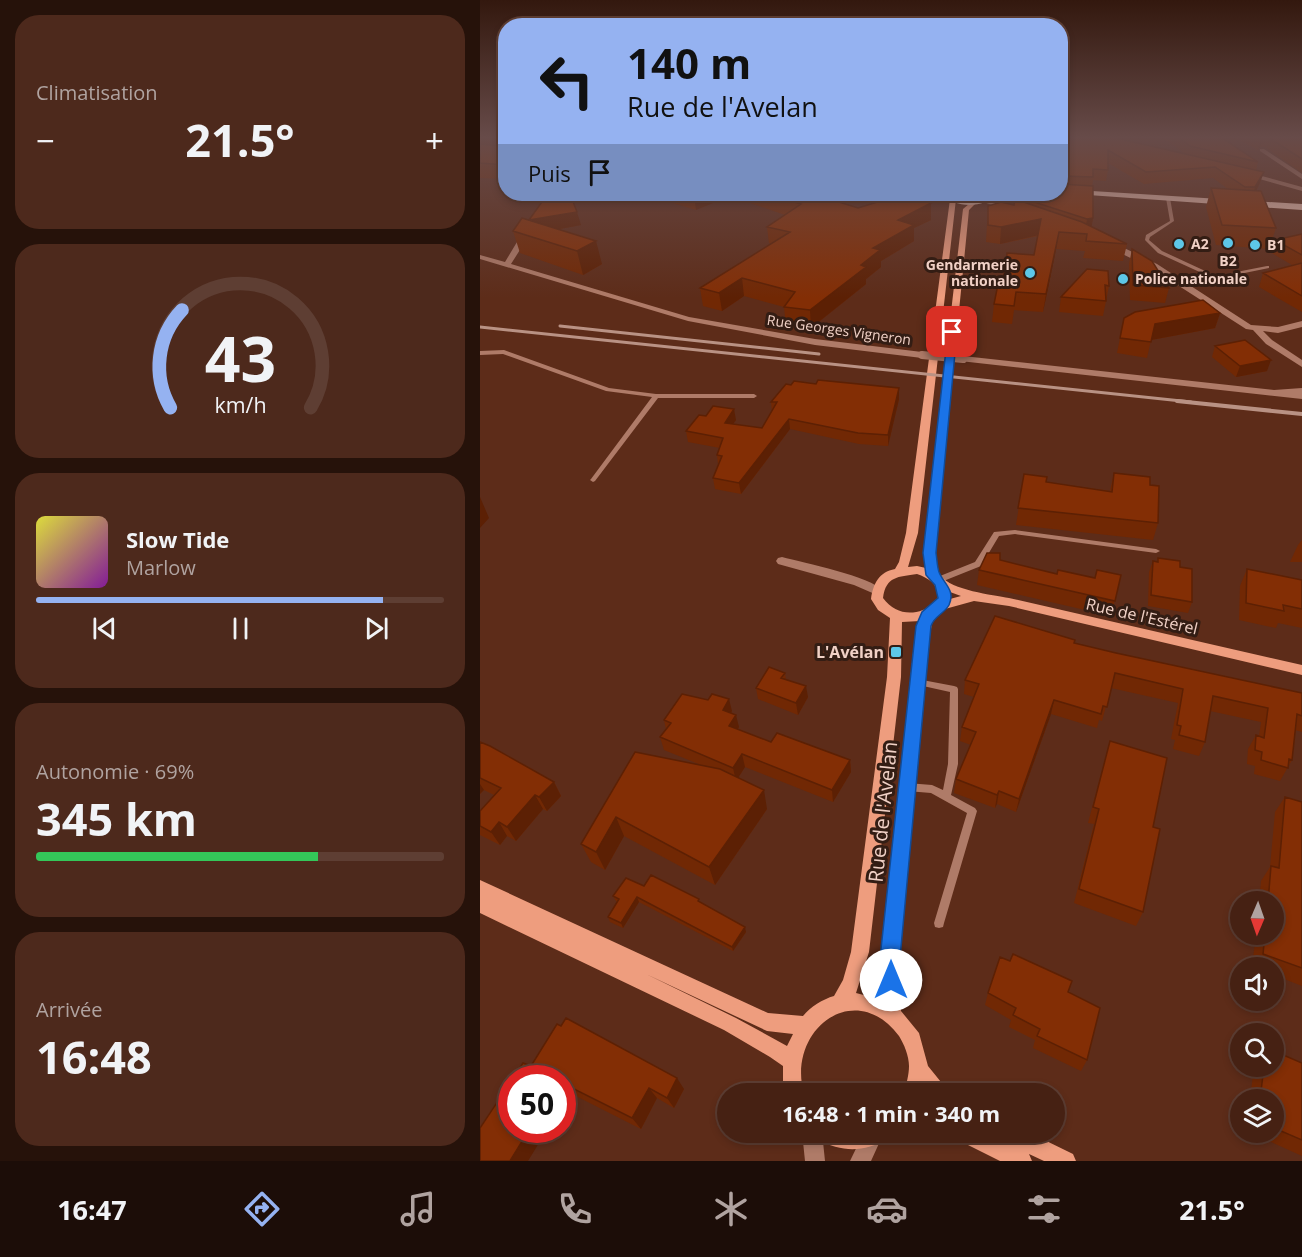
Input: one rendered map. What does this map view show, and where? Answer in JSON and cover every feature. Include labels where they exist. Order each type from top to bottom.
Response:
[{"type":"main road","points":[[1074,190],[1302,207]]},
{"type":"main road","points":[[1082,190],[1302,202]]},
{"type":"main road","points":[[900,571],[905,562],[912,533],[952,201]]},
{"type":"main road","points":[[938,580],[917,570],[900,571],[884,579],[877,591],[881,606],[896,616],[906,618],[927,616],[941,606],[945,591],[938,580],[929,553],[966,209],[979,201]]},
{"type":"main road","name":"Rue de l'Estérel","points":[[938,580],[974,597],[1009,602],[1302,670]]},
{"type":"main road","name":"Rue de l'Estérel","points":[[941,606],[974,597]]},
{"type":"main road","name":"Rue de l'Avelan","points":[[840,1003],[851,984],[860,952],[894,677],[896,616]]},
{"type":"main road","name":"Rue de l'Avelan","points":[[892,1013],[890,958],[923,626],[927,616]]},
{"type":"main road","points":[[480,888],[767,1022],[807,1026]]},
{"type":"main road","points":[[480,904],[730,1024],[777,1050],[791,1061]]},
{"type":"main road","points":[[794,1083],[791,1061],[807,1026],[817,1016],[840,1003],[867,1002],[892,1013],[911,1037],[918,1069],[916,1083]]},
{"type":"main road","points":[[918,1069],[929,1083]]},
{"type":"main road","points":[[986,1143],[1023,1161]]},
{"type":"main road","points":[[1028,1143],[1066,1161]]},
{"type":"street","points":[[535,220],[547,201]]},
{"type":"street","points":[[979,201],[1017,213]]},
{"type":"street","points":[[999,201],[1007,208]]},
{"type":"street","points":[[507,264],[528,230]]},
{"type":"street","points":[[1100,240],[1154,266],[1240,322],[1257,330],[1276,347],[1302,364]]},
{"type":"street","name":"Rue Georges Vigneron","points":[[480,257],[688,319],[815,342],[1274,393],[1302,393]]},
{"type":"street","points":[[1257,330],[1278,330],[1302,324]]},
{"type":"street","points":[[1276,347],[1275,338],[1278,330]]},
{"type":"street","points":[[782,561],[858,582],[877,591]]},
{"type":"street","points":[[814,1143],[815,1161]]},
{"type":"street","points":[[860,1161],[872,1143]]},
{"type":"lane","points":[[1168,198],[1172,221],[1148,236],[1147,240],[1155,249],[1215,278],[1267,267]]},
{"type":"lane","points":[[828,205],[840,201]]},
{"type":"lane","points":[[480,352],[504,351],[608,390],[657,396],[754,396]]},
{"type":"lane","points":[[593,480],[657,396]]},
{"type":"lane","points":[[938,580],[978,564],[997,534],[1015,532],[1156,551]]},
{"type":"lane","points":[[917,682],[954,689],[953,764],[946,797]]},
{"type":"lane","points":[[907,787],[933,789],[972,811],[939,923]]},
{"type":"building","points":[[1068,190],[1093,190],[1093,218],[1087,219],[1031,201],[1068,201]]},
{"type":"building","points":[[1212,190],[1261,191],[1276,228],[1222,225]]},
{"type":"building","points":[[543,201],[573,201],[577,212],[529,220]]},
{"type":"building","points":[[791,201],[835,201],[858,208],[881,201],[931,203],[898,220],[914,225],[873,248],[880,250],[861,265],[866,267],[810,310],[784,307],[795,292],[742,278],[719,293],[700,288],[790,232],[767,227],[801,204]]},
{"type":"building","points":[[1015,201],[1021,201],[1082,222],[1127,244],[1086,241],[1087,234],[1059,232],[1046,294],[1016,292],[1014,306],[994,304],[998,284],[1001,285],[1006,267],[1007,253],[1034,255],[1041,219],[1001,227],[988,225],[988,206],[1001,202],[1014,205]]},
{"type":"building","points":[[522,218],[596,241],[577,251],[513,231]]},
{"type":"building","points":[[1302,234],[1302,255],[1275,240]]},
{"type":"building","points":[[1132,249],[1152,261],[1169,288],[1133,285]]},
{"type":"building","points":[[1302,263],[1302,296],[1263,273]]},
{"type":"building","points":[[1087,269],[1108,271],[1109,286],[1105,285],[1106,301],[1061,297]]},
{"type":"building","points":[[1203,300],[1220,313],[1155,324],[1151,342],[1120,338],[1124,318],[1135,312]]},
{"type":"building","points":[[1245,340],[1271,360],[1240,366],[1215,346]]},
{"type":"building","points":[[818,380],[899,388],[888,435],[858,433],[789,419],[739,483],[713,478],[722,456],[717,455],[723,438],[686,431],[699,415],[706,416],[713,406],[734,409],[725,423],[762,428],[777,402],[771,402],[786,384],[791,385],[794,381],[816,384]]},
{"type":"building","points":[[1114,473],[1150,477],[1150,485],[1159,486],[1158,523],[1018,508],[1024,474],[1047,477],[1046,482],[1112,492]]},
{"type":"building","points":[[987,553],[1000,553],[1000,560],[1057,574],[1058,570],[1095,578],[1097,570],[1121,575],[1115,601],[979,570]]},
{"type":"building","points":[[1158,558],[1180,561],[1180,567],[1192,569],[1192,602],[1151,595],[1153,561],[1158,562]]},
{"type":"building","points":[[1247,569],[1302,580],[1302,609],[1283,605],[1284,611],[1246,603]]},
{"type":"building","points":[[995,616],[1075,640],[1074,643],[1302,693],[1302,716],[1297,714],[1292,760],[1289,759],[1288,768],[1261,760],[1262,752],[1255,750],[1256,735],[1264,738],[1268,708],[1213,696],[1205,742],[1179,735],[1181,726],[1177,725],[1183,689],[1115,673],[1107,707],[1103,706],[1101,714],[1054,700],[1019,799],[999,791],[997,795],[956,779],[976,732],[962,727],[979,684],[965,680]]},
{"type":"building","points":[[769,667],[785,673],[781,678],[806,686],[796,703],[756,688]]},
{"type":"building","points":[[682,694],[708,700],[712,694],[729,699],[723,710],[736,715],[729,726],[771,742],[777,733],[850,760],[832,790],[742,754],[733,768],[660,737],[671,723],[664,720]]},
{"type":"building","points":[[1110,741],[1167,758],[1153,827],[1160,829],[1143,912],[1079,889],[1099,809],[1093,807]]},
{"type":"building","points":[[480,742],[554,782],[539,797],[535,795],[507,827],[499,822],[491,832],[480,826],[480,811],[501,788],[480,778]]},
{"type":"building","points":[[635,752],[720,769],[764,790],[709,867],[616,817],[596,852],[581,844]]},
{"type":"building","points":[[1285,797],[1302,802],[1302,968],[1284,962],[1284,957],[1263,954],[1264,945],[1284,945],[1284,891],[1269,891],[1271,866],[1279,868]]},
{"type":"building","points":[[651,875],[699,899],[698,901],[745,927],[732,947],[637,897],[621,923],[608,917],[619,899],[613,896],[626,878],[644,886]]},
{"type":"building","points":[[1013,954],[1072,981],[1068,992],[1100,1008],[1087,1060],[1037,1036],[1040,1029],[1013,1015],[1016,1008],[988,993],[1000,957],[1010,961]]},
{"type":"building","points":[[566,1018],[677,1078],[667,1098],[649,1088],[632,1118],[576,1090],[576,1065],[532,1065],[557,1024],[561,1026]]},
{"type":"building","points":[[1284,1055],[1302,1063],[1302,1140],[1284,1132],[1284,1089],[1261,1089],[1263,1077],[1284,1077]]},
{"type":"building","points":[[498,1101],[498,1143],[521,1143],[510,1161],[480,1161],[480,1128]]},
{"type":"railway","points":[[560,326],[819,354]]},
{"type":"railway","points":[[480,327],[1191,402]]},
{"type":"railway","points":[[1177,401],[1302,414]]},
{"type":"place","name":"B2","points":[[1228,243]]},
{"type":"place","name":"A2","points":[[1179,244]]},
{"type":"place","name":"B1","points":[[1255,245]]},
{"type":"place","name":"Gendarmerie nationale","points":[[1030,273]]},
{"type":"place","name":"Police nationale","points":[[1123,279]]},
{"type":"place","name":"L'Avélan","points":[[896,652]]},
{"type":"route","points":[[891,980],[890,958],[923,626],[927,616],[941,606],[945,598],[945,591],[941,583],[933,575],[929,553],[952,332]]}]
